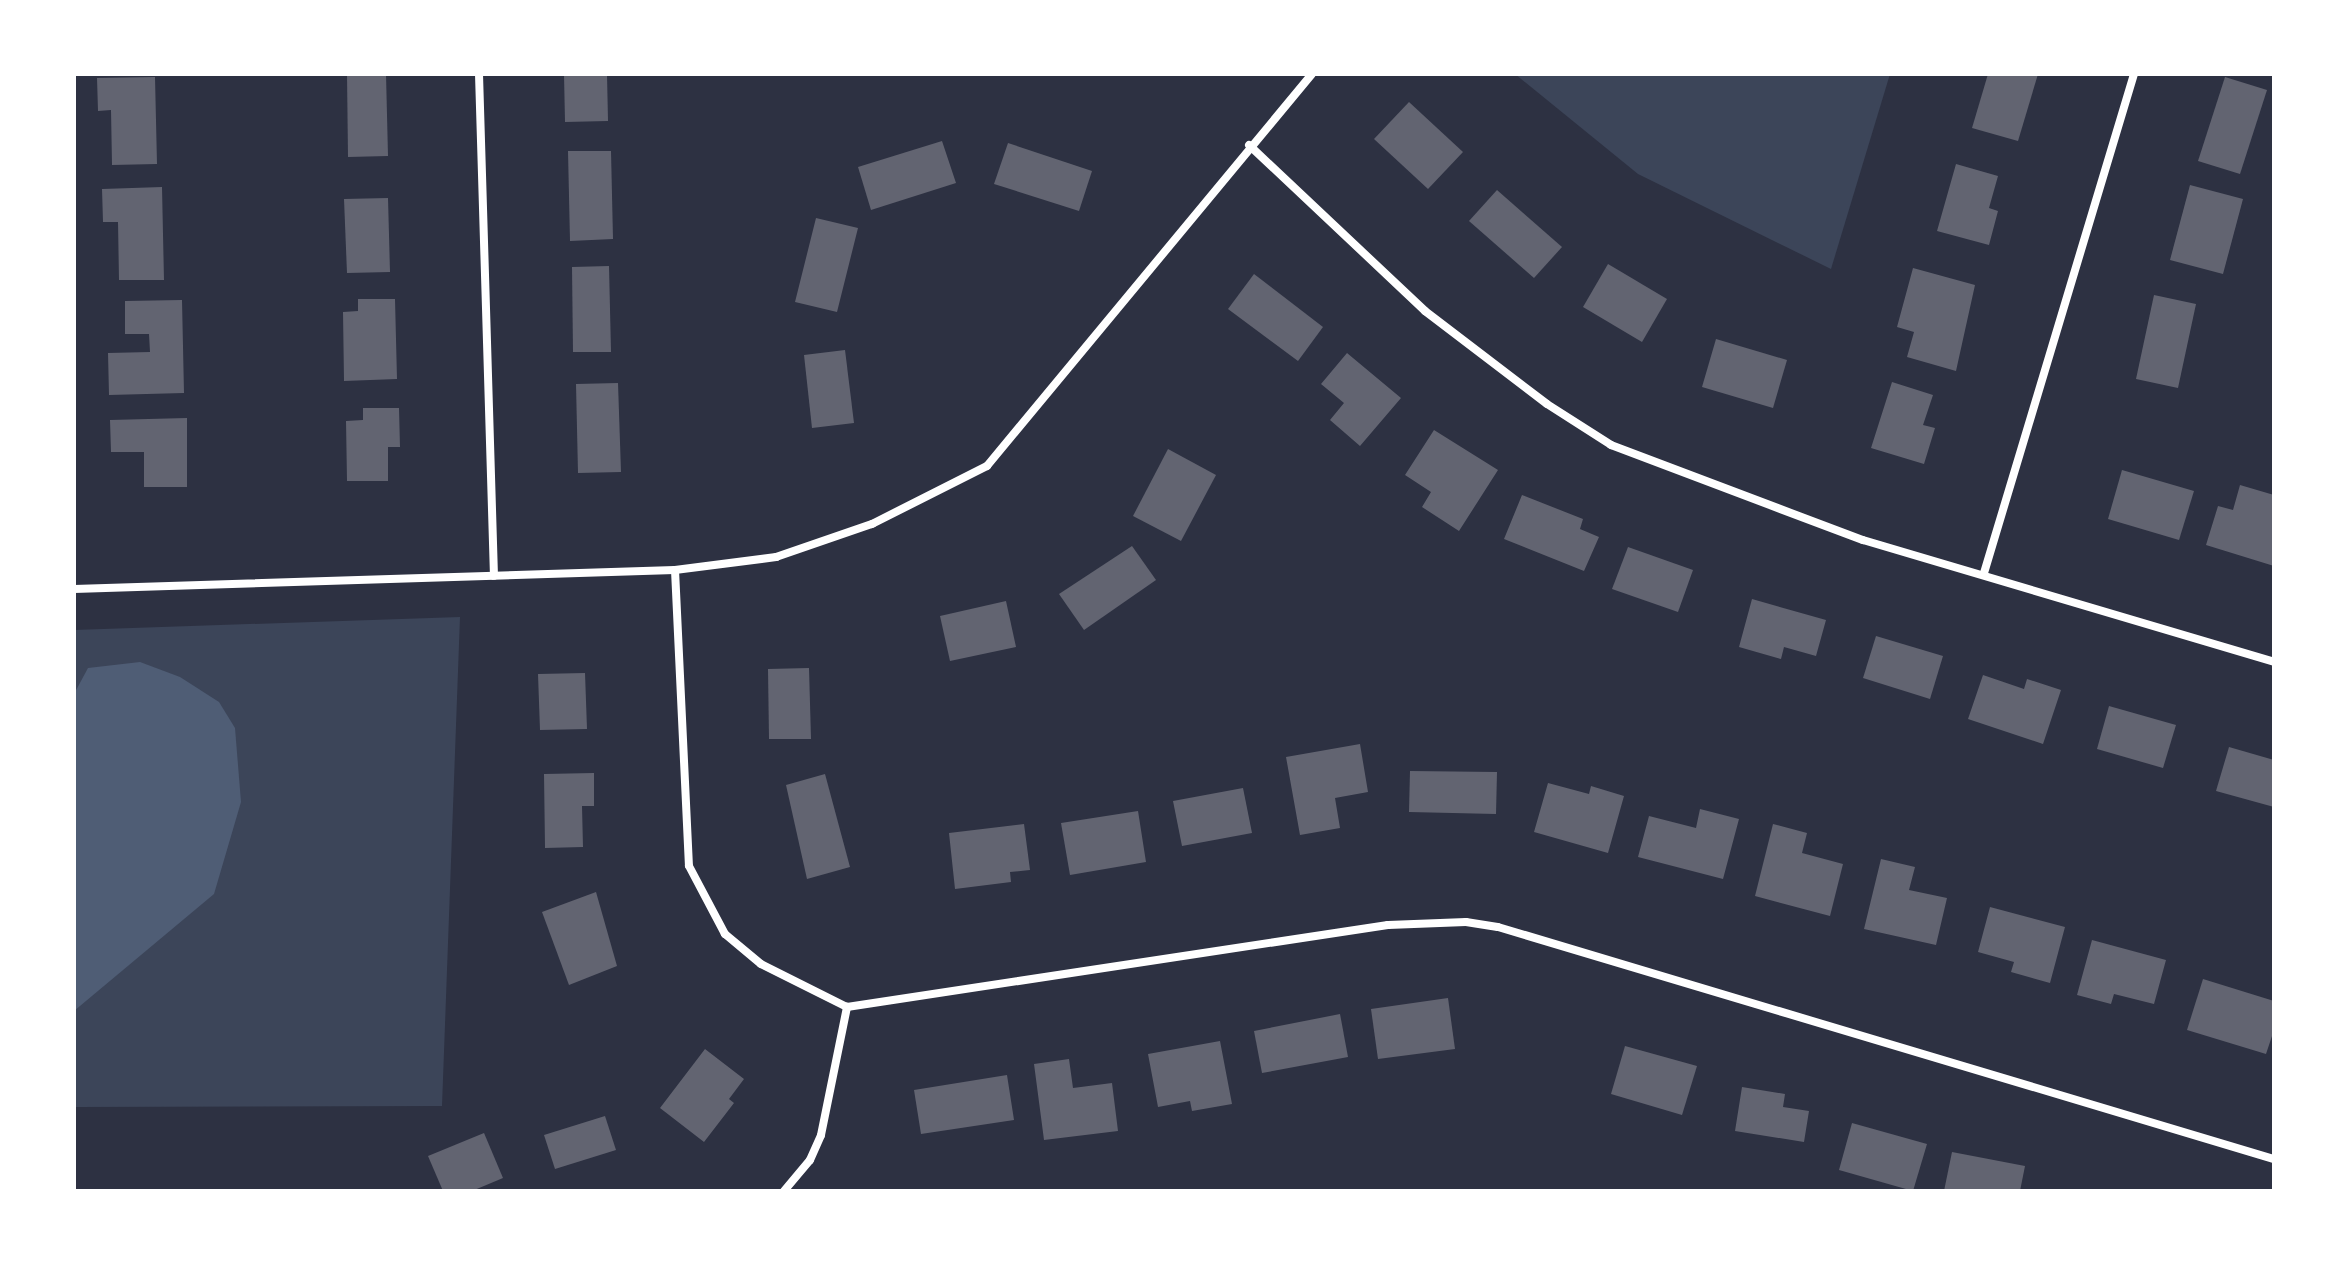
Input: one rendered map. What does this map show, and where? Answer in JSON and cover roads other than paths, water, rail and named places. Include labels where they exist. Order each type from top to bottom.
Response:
[{"type":"street","points":[[479,74],[494,576]]},
{"type":"street","points":[[74,589],[675,570],[757,561],[827,542],[987,466],[1249,145],[1312,74]]},
{"type":"street","points":[[1984,573],[2134,74]]},
{"type":"street","points":[[1249,145],[1425,311],[1547,404],[1611,445],[1863,540],[1984,573],[2274,662]]},
{"type":"street","points":[[675,570],[689,866],[725,934],[761,964],[847,1007],[1388,925],[1466,922],[1498,927],[2274,1159]]},
{"type":"street","points":[[784,1191],[810,1160],[821,1135],[847,1007]]}]
